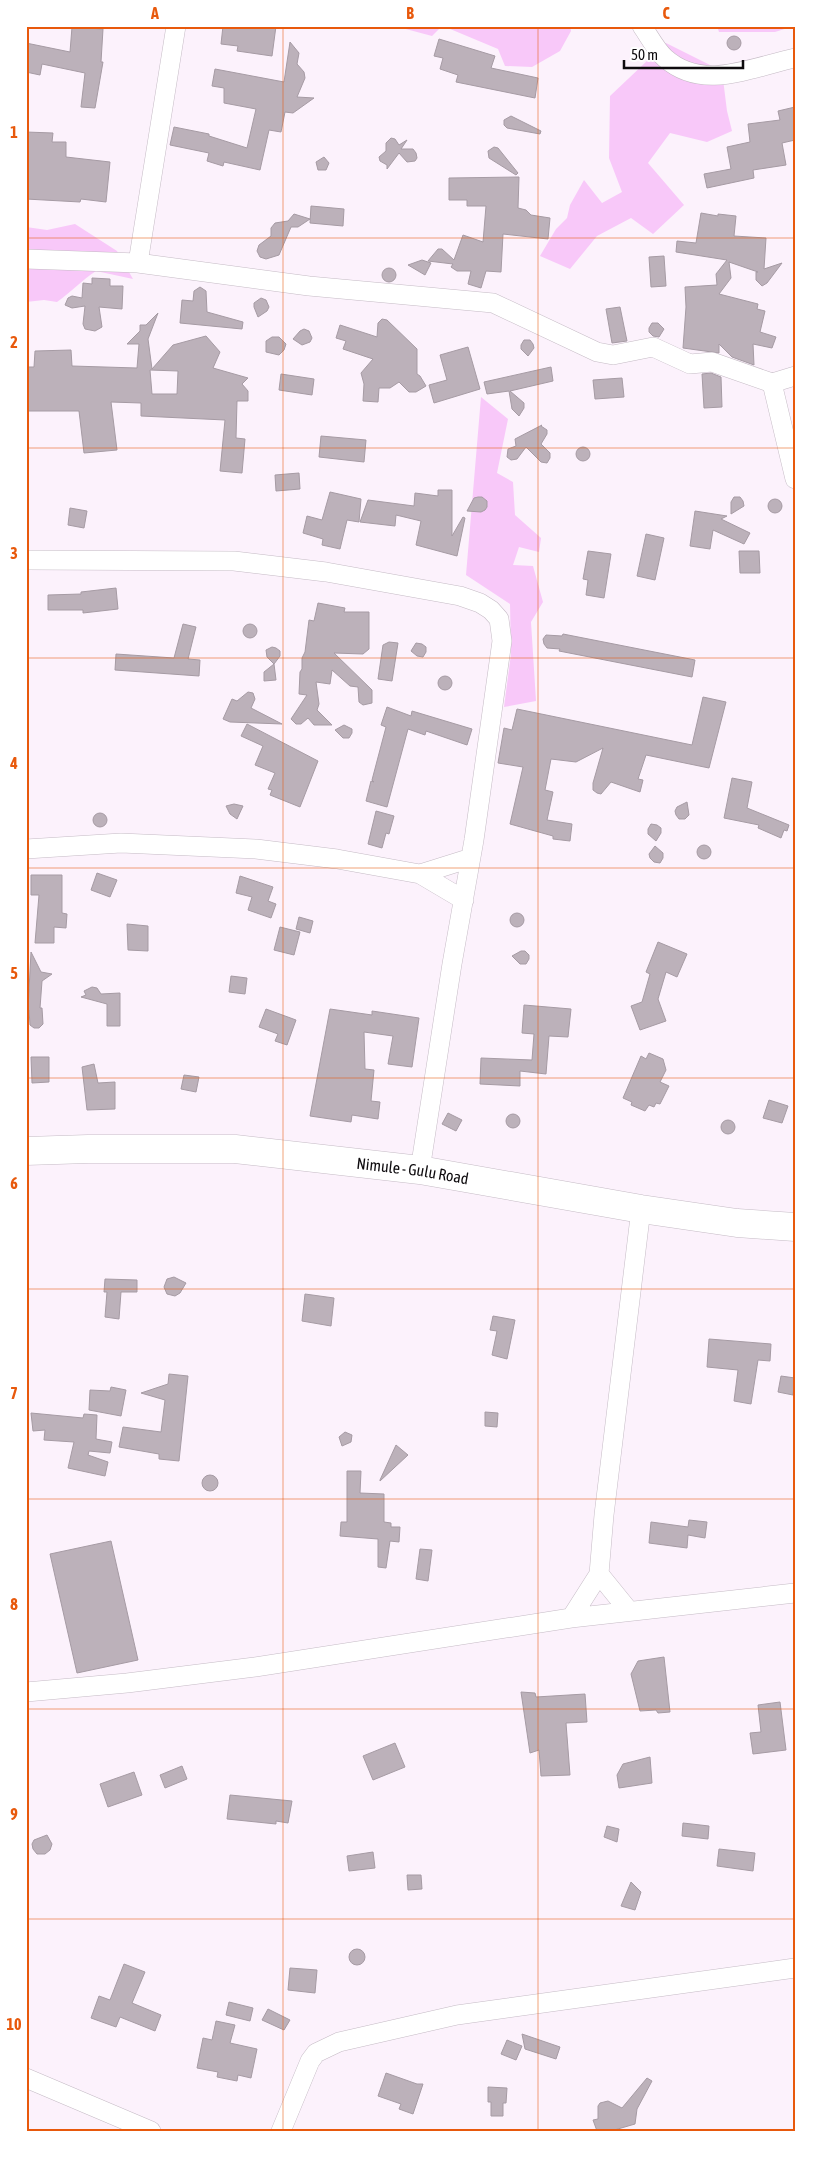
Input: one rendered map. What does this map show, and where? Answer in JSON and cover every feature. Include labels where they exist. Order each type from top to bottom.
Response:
[{"type":"main road","name":"Nimule - Gulu Road","points":[[26,1151],[235,1149],[420,1170],[641,1209],[737,1223],[795,1227]]},
{"type":"street","points":[[138,263],[176,26]]},
{"type":"street","points":[[642,26],[664,58],[685,72],[697,75],[709,77],[723,75],[795,58]]},
{"type":"street","points":[[26,259],[138,263],[309,286],[493,304],[597,352],[613,355],[652,347],[690,364],[712,362],[772,383],[795,376]]},
{"type":"street","points":[[772,383],[795,479]]},
{"type":"street","points":[[26,560],[234,561],[326,572],[460,596],[480,603],[491,610],[499,619],[502,641],[471,858],[420,1170]]},
{"type":"street","points":[[26,849],[121,843],[256,849],[337,859],[420,874],[464,900]]},
{"type":"street","points":[[420,874],[471,858]]},
{"type":"street","points":[[571,1618],[600,1574],[604,1515],[641,1209]]},
{"type":"street","points":[[600,1574],[629,1611]]},
{"type":"street","points":[[26,1692],[127,1683],[255,1667],[571,1618],[795,1593]]},
{"type":"street","points":[[281,2131],[310,2061],[316,2054],[339,2042],[457,2015],[795,1968]]},
{"type":"street","points":[[26,2078],[151,2131]]},
{"type":"shaded area","points":[[343,26],[442,26],[432,36],[402,28]]},
{"type":"shaded area","points":[[443,26],[570,26],[571,31],[560,51],[532,67],[505,66],[498,49]]},
{"type":"shaded area","points":[[717,26],[794,26],[775,32],[719,32]]},
{"type":"shaded area","points":[[666,43],[722,71],[727,111],[732,131],[707,142],[670,133],[648,163],[684,205],[653,234],[631,218],[597,236],[570,269],[540,256],[556,229],[567,218],[570,205],[584,180],[602,203],[622,192],[609,158],[610,96]]},
{"type":"shaded area","points":[[75,224],[117,251],[133,279],[96,271],[57,302],[44,300],[26,302],[26,227],[47,230]]},
{"type":"shaded area","points":[[481,397],[508,419],[497,473],[513,482],[515,515],[541,538],[539,552],[519,547],[513,565],[533,566],[543,602],[531,622],[536,701],[504,707],[511,654],[510,604],[466,575]]},
{"type":"building","points":[[223,26],[276,26],[272,56],[237,51],[238,46],[221,44]]},
{"type":"building","points":[[72,27],[103,29],[101,62],[103,62],[95,108],[81,107],[85,73],[42,64],[40,75],[26,72],[26,43],[70,52]]},
{"type":"building","points":[[734,36],[739,38],[741,43],[739,48],[734,50],[729,48],[727,43],[729,38]]},
{"type":"building","points":[[439,39],[495,56],[491,68],[538,78],[535,98],[456,82],[458,75],[440,69],[443,58],[434,56]]},
{"type":"building","points":[[290,42],[299,53],[297,64],[304,72],[305,78],[297,97],[314,98],[293,113],[285,112],[281,132],[269,130],[260,170],[224,162],[223,166],[207,161],[209,153],[170,145],[174,127],[209,134],[209,136],[247,148],[256,109],[224,103],[224,88],[212,86],[215,69],[284,82]]},
{"type":"building","points":[[795,107],[795,140],[782,143],[786,165],[753,170],[754,178],[707,188],[704,174],[731,169],[727,147],[750,142],[748,124],[780,120],[778,111]]},
{"type":"building","points":[[511,116],[541,131],[540,134],[507,128],[504,125],[504,120]]},
{"type":"building","points":[[26,132],[53,133],[52,142],[66,142],[66,157],[110,162],[106,202],[81,199],[80,202],[26,199]]},
{"type":"building","points":[[391,138],[395,139],[399,145],[407,140],[401,149],[413,149],[417,158],[415,161],[407,162],[399,153],[387,169],[387,165],[380,161],[379,157],[386,151],[386,143]]},
{"type":"building","points":[[494,147],[498,148],[518,173],[516,175],[489,158],[488,151]]},
{"type":"building","points":[[324,157],[329,163],[326,170],[318,170],[316,162]]},
{"type":"building","points":[[519,177],[518,208],[526,210],[531,215],[550,218],[548,239],[503,234],[501,272],[486,271],[481,288],[468,284],[471,271],[457,271],[451,267],[453,264],[428,261],[438,249],[442,249],[454,260],[463,235],[483,242],[486,206],[467,206],[467,200],[449,200],[449,178]]},
{"type":"building","points":[[311,206],[344,209],[343,226],[310,223]]},
{"type":"building","points":[[701,213],[718,216],[718,214],[736,216],[734,236],[766,238],[764,269],[782,263],[767,283],[762,286],[756,280],[756,272],[758,272],[729,262],[731,278],[719,294],[758,304],[757,309],[765,311],[760,332],[776,337],[772,348],[753,344],[754,365],[732,357],[719,344],[719,353],[683,348],[686,307],[685,287],[717,285],[716,274],[727,260],[676,252],[677,241],[696,243]]},
{"type":"building","points":[[294,214],[310,219],[298,227],[291,227],[279,255],[266,259],[260,257],[257,251],[259,245],[271,236],[271,228],[275,223],[288,221]]},
{"type":"building","points":[[664,256],[666,286],[651,287],[649,257]]},
{"type":"building","points":[[422,260],[431,263],[425,275],[408,265]]},
{"type":"building","points":[[386,268],[392,268],[396,275],[392,282],[386,282],[382,278],[382,272]]},
{"type":"building","points":[[92,278],[110,279],[110,286],[123,286],[122,309],[99,307],[102,327],[95,331],[85,329],[83,324],[85,306],[72,308],[65,305],[68,298],[72,296],[82,298],[83,283],[92,284]]},
{"type":"building","points":[[200,287],[206,291],[207,312],[243,322],[242,329],[180,323],[182,300],[193,301],[194,291]]},
{"type":"building","points":[[261,298],[266,300],[269,307],[267,311],[258,317],[254,303]]},
{"type":"building","points":[[620,307],[627,341],[612,343],[606,309]]},
{"type":"building","points":[[158,313],[148,339],[152,369],[173,345],[206,336],[220,352],[213,368],[248,378],[242,384],[248,391],[248,401],[237,401],[236,438],[245,439],[242,473],[220,471],[225,420],[141,416],[141,403],[111,402],[117,450],[84,453],[79,411],[26,411],[26,367],[34,367],[35,351],[71,350],[72,366],[137,368],[139,344],[127,344],[140,331],[140,325],[146,325]],"holes":[[[150,370],[178,371],[177,394],[152,394]]]},
{"type":"building","points":[[382,319],[387,320],[417,349],[417,374],[426,386],[416,392],[409,392],[399,382],[390,388],[379,388],[378,402],[363,401],[364,384],[361,373],[373,359],[343,349],[346,341],[336,338],[340,325],[377,337],[378,323]]},
{"type":"building","points":[[652,323],[658,323],[664,329],[659,337],[653,336],[649,332]]},
{"type":"building","points":[[304,329],[309,331],[312,338],[310,342],[302,345],[293,339]]},
{"type":"building","points":[[272,337],[279,337],[286,344],[284,350],[279,355],[266,352],[266,341]]},
{"type":"building","points":[[524,340],[530,340],[534,348],[528,356],[521,349]]},
{"type":"building","points":[[468,347],[480,389],[434,403],[429,385],[447,380],[440,355]]},
{"type":"building","points":[[551,367],[553,381],[510,391],[524,403],[524,408],[519,416],[512,409],[509,391],[487,394],[484,382]]},
{"type":"building","points":[[711,373],[721,377],[722,407],[704,408],[702,374]]},
{"type":"building","points":[[281,374],[314,379],[312,395],[279,390]]},
{"type":"building","points":[[622,378],[624,397],[595,399],[593,380]]},
{"type":"building","points":[[542,425],[547,430],[547,434],[541,444],[550,453],[547,463],[541,462],[526,447],[517,459],[511,460],[507,457],[508,449],[516,446],[515,439]]},
{"type":"building","points":[[321,436],[366,440],[364,462],[319,457]]},
{"type":"building","points":[[583,447],[588,449],[590,454],[588,459],[583,461],[578,459],[576,454],[578,449]]},
{"type":"building","points":[[299,473],[300,489],[276,491],[275,475]]},
{"type":"building","points":[[438,490],[452,490],[452,536],[463,517],[465,518],[457,556],[416,545],[421,521],[396,515],[395,526],[360,522],[368,500],[414,506],[415,493],[438,496]]},
{"type":"building","points":[[330,492],[361,499],[359,522],[347,520],[340,549],[322,545],[323,539],[303,533],[307,516],[322,520]]},
{"type":"building","points":[[482,497],[487,501],[485,510],[481,512],[467,511],[474,498]]},
{"type":"building","points":[[734,497],[740,497],[744,506],[731,514],[731,502]]},
{"type":"building","points":[[775,499],[780,501],[782,506],[780,511],[775,513],[770,511],[768,506],[770,501]]},
{"type":"building","points":[[70,508],[87,511],[84,528],[68,525]]},
{"type":"building","points":[[695,511],[727,516],[721,519],[750,533],[744,544],[713,530],[710,549],[690,546]]},
{"type":"building","points":[[646,534],[664,538],[655,580],[637,576]]},
{"type":"building","points":[[588,551],[611,554],[604,598],[586,595],[588,580],[583,579]]},
{"type":"building","points":[[739,551],[759,551],[760,573],[740,573]]},
{"type":"building","points":[[116,588],[118,609],[83,613],[83,610],[48,610],[48,595],[81,594],[81,592]]},
{"type":"building","points":[[318,603],[345,608],[344,612],[369,612],[369,649],[363,654],[334,653],[372,690],[372,703],[363,705],[359,702],[358,687],[350,686],[332,670],[330,684],[316,682],[319,704],[317,710],[332,725],[314,725],[308,718],[301,724],[296,724],[291,719],[307,695],[299,694],[302,658],[305,652],[309,620],[314,621]]},
{"type":"building","points":[[183,624],[196,627],[188,659],[200,660],[199,676],[115,670],[116,654],[174,658]]},
{"type":"building","points":[[250,624],[255,626],[257,631],[255,636],[250,638],[245,636],[243,631],[245,626]]},
{"type":"building","points":[[563,634],[695,660],[692,677],[559,651],[560,649],[547,648],[544,644],[543,639],[546,635],[562,636]]},
{"type":"building","points":[[389,642],[398,643],[392,681],[378,679],[383,645]]},
{"type":"building","points":[[416,643],[426,647],[423,657],[417,656],[411,651]]},
{"type":"building","points":[[272,647],[280,651],[280,656],[274,664],[267,657],[266,650]]},
{"type":"building","points":[[274,664],[276,680],[264,681],[264,672]]},
{"type":"building","points":[[445,676],[450,678],[452,683],[450,688],[445,690],[440,688],[438,683],[440,678]]},
{"type":"building","points":[[248,692],[253,693],[255,699],[251,708],[282,724],[230,722],[223,719],[232,699],[237,701]]},
{"type":"building","points":[[703,697],[726,702],[709,768],[646,755],[638,779],[643,780],[640,792],[611,782],[601,794],[593,790],[593,783],[603,748],[576,762],[551,759],[545,790],[553,792],[547,820],[572,824],[570,841],[553,839],[553,836],[510,824],[523,767],[498,763],[504,728],[512,730],[517,709],[692,745]]},
{"type":"building","points":[[387,707],[411,716],[412,711],[472,729],[467,745],[426,731],[425,735],[408,729],[387,807],[366,801],[371,781],[374,782],[372,780],[386,727],[381,725]]},
{"type":"building","points":[[247,724],[318,761],[300,807],[270,795],[272,790],[268,789],[275,773],[255,765],[263,746],[241,736]]},
{"type":"building","points":[[344,725],[352,729],[349,738],[343,738],[335,730]]},
{"type":"building","points":[[732,778],[752,782],[747,808],[789,825],[787,831],[784,830],[781,838],[758,828],[759,825],[724,818]]},
{"type":"building","points":[[687,802],[689,815],[685,819],[679,819],[675,811],[677,807]]},
{"type":"building","points":[[234,804],[243,806],[237,819],[230,814],[226,806]]},
{"type":"building","points":[[376,811],[394,816],[389,834],[386,833],[382,848],[368,844]]},
{"type":"building","points":[[97,813],[103,813],[107,820],[103,827],[97,827],[93,823],[93,817]]},
{"type":"building","points":[[651,824],[661,828],[661,833],[656,841],[648,834]]},
{"type":"building","points":[[704,845],[709,847],[711,852],[709,857],[704,859],[699,857],[697,852],[699,847]]},
{"type":"building","points":[[655,846],[663,853],[660,863],[654,862],[650,858],[649,854]]},
{"type":"building","points":[[97,873],[117,880],[110,897],[91,890]]},
{"type":"building","points":[[31,875],[62,875],[62,913],[67,914],[66,928],[54,927],[54,943],[35,943],[39,895],[31,895]]},
{"type":"building","points":[[240,876],[273,887],[268,901],[276,904],[271,918],[248,910],[252,897],[236,893]]},
{"type":"building","points":[[517,913],[522,915],[524,920],[522,925],[517,927],[512,925],[510,920],[512,915]]},
{"type":"building","points":[[299,917],[313,921],[310,933],[296,929]]},
{"type":"building","points":[[127,924],[148,926],[148,951],[128,950]]},
{"type":"building","points":[[280,927],[300,932],[294,955],[274,950]]},
{"type":"building","points":[[658,942],[687,954],[677,977],[666,972],[658,999],[666,1021],[640,1030],[631,1006],[642,1002],[650,974],[646,972]]},
{"type":"building","points":[[525,951],[529,955],[526,964],[520,964],[512,956]]},
{"type":"building","points":[[31,952],[41,972],[52,974],[42,981],[40,1008],[42,1008],[43,1024],[39,1028],[34,1028],[30,1025],[28,1009]]},
{"type":"building","points":[[231,976],[247,978],[245,994],[229,992]]},
{"type":"building","points":[[92,987],[97,988],[101,994],[120,993],[120,1026],[107,1026],[107,1004],[81,997],[86,995],[84,991]]},
{"type":"building","points":[[524,1005],[571,1009],[568,1037],[549,1036],[546,1074],[520,1071],[520,1086],[480,1084],[481,1058],[532,1060],[534,1034],[522,1033]]},
{"type":"building","points":[[266,1009],[296,1020],[287,1045],[275,1041],[278,1034],[259,1027]]},
{"type":"building","points":[[330,1009],[372,1015],[372,1011],[419,1018],[412,1067],[388,1064],[393,1036],[364,1032],[365,1069],[374,1070],[371,1101],[380,1102],[378,1119],[352,1115],[351,1122],[310,1116]]},
{"type":"building","points":[[649,1053],[663,1059],[666,1070],[660,1082],[669,1086],[660,1104],[656,1103],[654,1107],[649,1105],[645,1111],[631,1105],[632,1102],[623,1098],[641,1056],[646,1059]]},
{"type":"building","points":[[31,1057],[49,1057],[49,1082],[32,1083]]},
{"type":"building","points":[[94,1064],[98,1083],[115,1082],[115,1109],[87,1110],[82,1067]]},
{"type":"building","points":[[184,1075],[199,1077],[196,1092],[181,1089]]},
{"type":"building","points":[[769,1100],[788,1106],[782,1123],[763,1118]]},
{"type":"building","points":[[448,1113],[462,1120],[456,1131],[442,1124]]},
{"type":"building","points":[[513,1114],[518,1116],[520,1121],[518,1126],[513,1128],[508,1126],[506,1121],[508,1116]]},
{"type":"building","points":[[728,1120],[733,1122],[735,1127],[733,1132],[728,1134],[723,1132],[721,1127],[723,1122]]},
{"type":"building","points":[[174,1277],[186,1283],[180,1293],[175,1296],[167,1294],[164,1287],[167,1279]]},
{"type":"building","points":[[105,1279],[137,1280],[137,1292],[121,1292],[119,1319],[105,1317],[107,1292],[104,1292]]},
{"type":"building","points":[[305,1294],[334,1298],[331,1326],[302,1321]]},
{"type":"building","points":[[493,1316],[515,1320],[507,1359],[492,1355],[497,1331],[490,1330]]},
{"type":"building","points":[[709,1339],[771,1344],[770,1361],[758,1360],[751,1404],[734,1401],[738,1370],[707,1367]]},
{"type":"building","points":[[169,1374],[188,1376],[179,1461],[159,1459],[159,1454],[119,1447],[123,1427],[161,1432],[165,1400],[141,1393],[168,1384]]},
{"type":"building","points":[[781,1376],[795,1378],[793,1395],[778,1392]]},
{"type":"building","points":[[111,1387],[126,1390],[121,1416],[89,1410],[90,1390],[110,1391]]},
{"type":"building","points":[[485,1412],[498,1413],[497,1427],[485,1426]]},
{"type":"building","points":[[31,1413],[83,1418],[84,1414],[97,1415],[96,1439],[112,1442],[110,1453],[89,1451],[88,1455],[108,1462],[105,1476],[68,1468],[74,1442],[44,1440],[45,1430],[33,1431]]},
{"type":"building","points":[[345,1432],[352,1435],[351,1442],[342,1446],[339,1437]]},
{"type":"building","points":[[396,1445],[408,1455],[380,1481],[380,1480]]},
{"type":"building","points":[[347,1471],[361,1471],[360,1493],[384,1494],[384,1522],[391,1523],[391,1527],[400,1527],[399,1542],[390,1541],[386,1568],[378,1567],[378,1539],[340,1536],[341,1522],[347,1522]]},
{"type":"building","points":[[210,1475],[218,1483],[210,1491],[202,1483]]},
{"type":"building","points":[[689,1520],[707,1522],[705,1538],[688,1535],[687,1548],[649,1543],[651,1522],[688,1527]]},
{"type":"building","points":[[111,1541],[138,1660],[77,1673],[50,1554]]},
{"type":"building","points":[[420,1549],[432,1550],[428,1581],[416,1579]]},
{"type":"building","points":[[664,1657],[670,1712],[658,1713],[656,1710],[640,1711],[631,1674],[638,1661]]},
{"type":"building","points":[[521,1692],[535,1693],[536,1697],[585,1694],[587,1722],[566,1723],[570,1775],[541,1776],[539,1750],[530,1753]]},
{"type":"building","points":[[780,1702],[786,1750],[753,1754],[750,1733],[761,1732],[758,1705]]},
{"type":"building","points":[[395,1743],[405,1767],[373,1780],[363,1756]]},
{"type":"building","points":[[650,1757],[652,1783],[619,1788],[617,1775],[623,1764]]},
{"type":"building","points":[[182,1766],[187,1779],[165,1788],[160,1775]]},
{"type":"building","points":[[134,1772],[142,1795],[108,1807],[100,1784]]},
{"type":"building","points":[[230,1795],[292,1801],[288,1823],[276,1821],[276,1824],[227,1819]]},
{"type":"building","points":[[683,1823],[709,1826],[708,1839],[682,1836]]},
{"type":"building","points":[[607,1826],[619,1829],[617,1842],[604,1837]]},
{"type":"building","points":[[47,1835],[52,1844],[50,1850],[45,1854],[37,1854],[33,1849],[32,1844],[34,1840]]},
{"type":"building","points":[[719,1849],[755,1853],[753,1871],[717,1866]]},
{"type":"building","points":[[373,1852],[375,1868],[349,1871],[347,1856]]},
{"type":"building","points":[[407,1875],[421,1875],[422,1889],[408,1890]]},
{"type":"building","points":[[631,1882],[641,1892],[635,1910],[621,1906]]},
{"type":"building","points":[[354,1949],[360,1949],[365,1954],[363,1963],[354,1965],[349,1960],[349,1954]]},
{"type":"building","points":[[124,1964],[145,1972],[132,2003],[161,2015],[155,2031],[120,2017],[116,2027],[91,2018],[99,1996],[110,2000]]},
{"type":"building","points":[[290,1968],[317,1970],[315,1993],[288,1990]]},
{"type":"building","points":[[229,2002],[253,2008],[250,2021],[226,2015]]},
{"type":"building","points":[[268,2009],[290,2020],[284,2030],[262,2020]]},
{"type":"building","points":[[216,2021],[235,2025],[230,2043],[257,2049],[251,2078],[238,2075],[237,2081],[217,2077],[218,2072],[197,2068],[203,2038],[212,2040]]},
{"type":"building","points":[[522,2034],[560,2047],[556,2059],[525,2049]]},
{"type":"building","points":[[507,2040],[522,2046],[516,2060],[501,2054]]},
{"type":"building","points":[[386,2073],[417,2084],[423,2084],[413,2114],[399,2109],[401,2104],[378,2096]]},
{"type":"building","points":[[647,2078],[652,2081],[637,2109],[635,2124],[611,2131],[597,2131],[593,2120],[598,2119],[598,2106],[600,2103],[608,2101],[622,2108]]},
{"type":"building","points":[[488,2087],[507,2088],[506,2103],[503,2103],[503,2116],[491,2116],[491,2102],[488,2102]]}]
